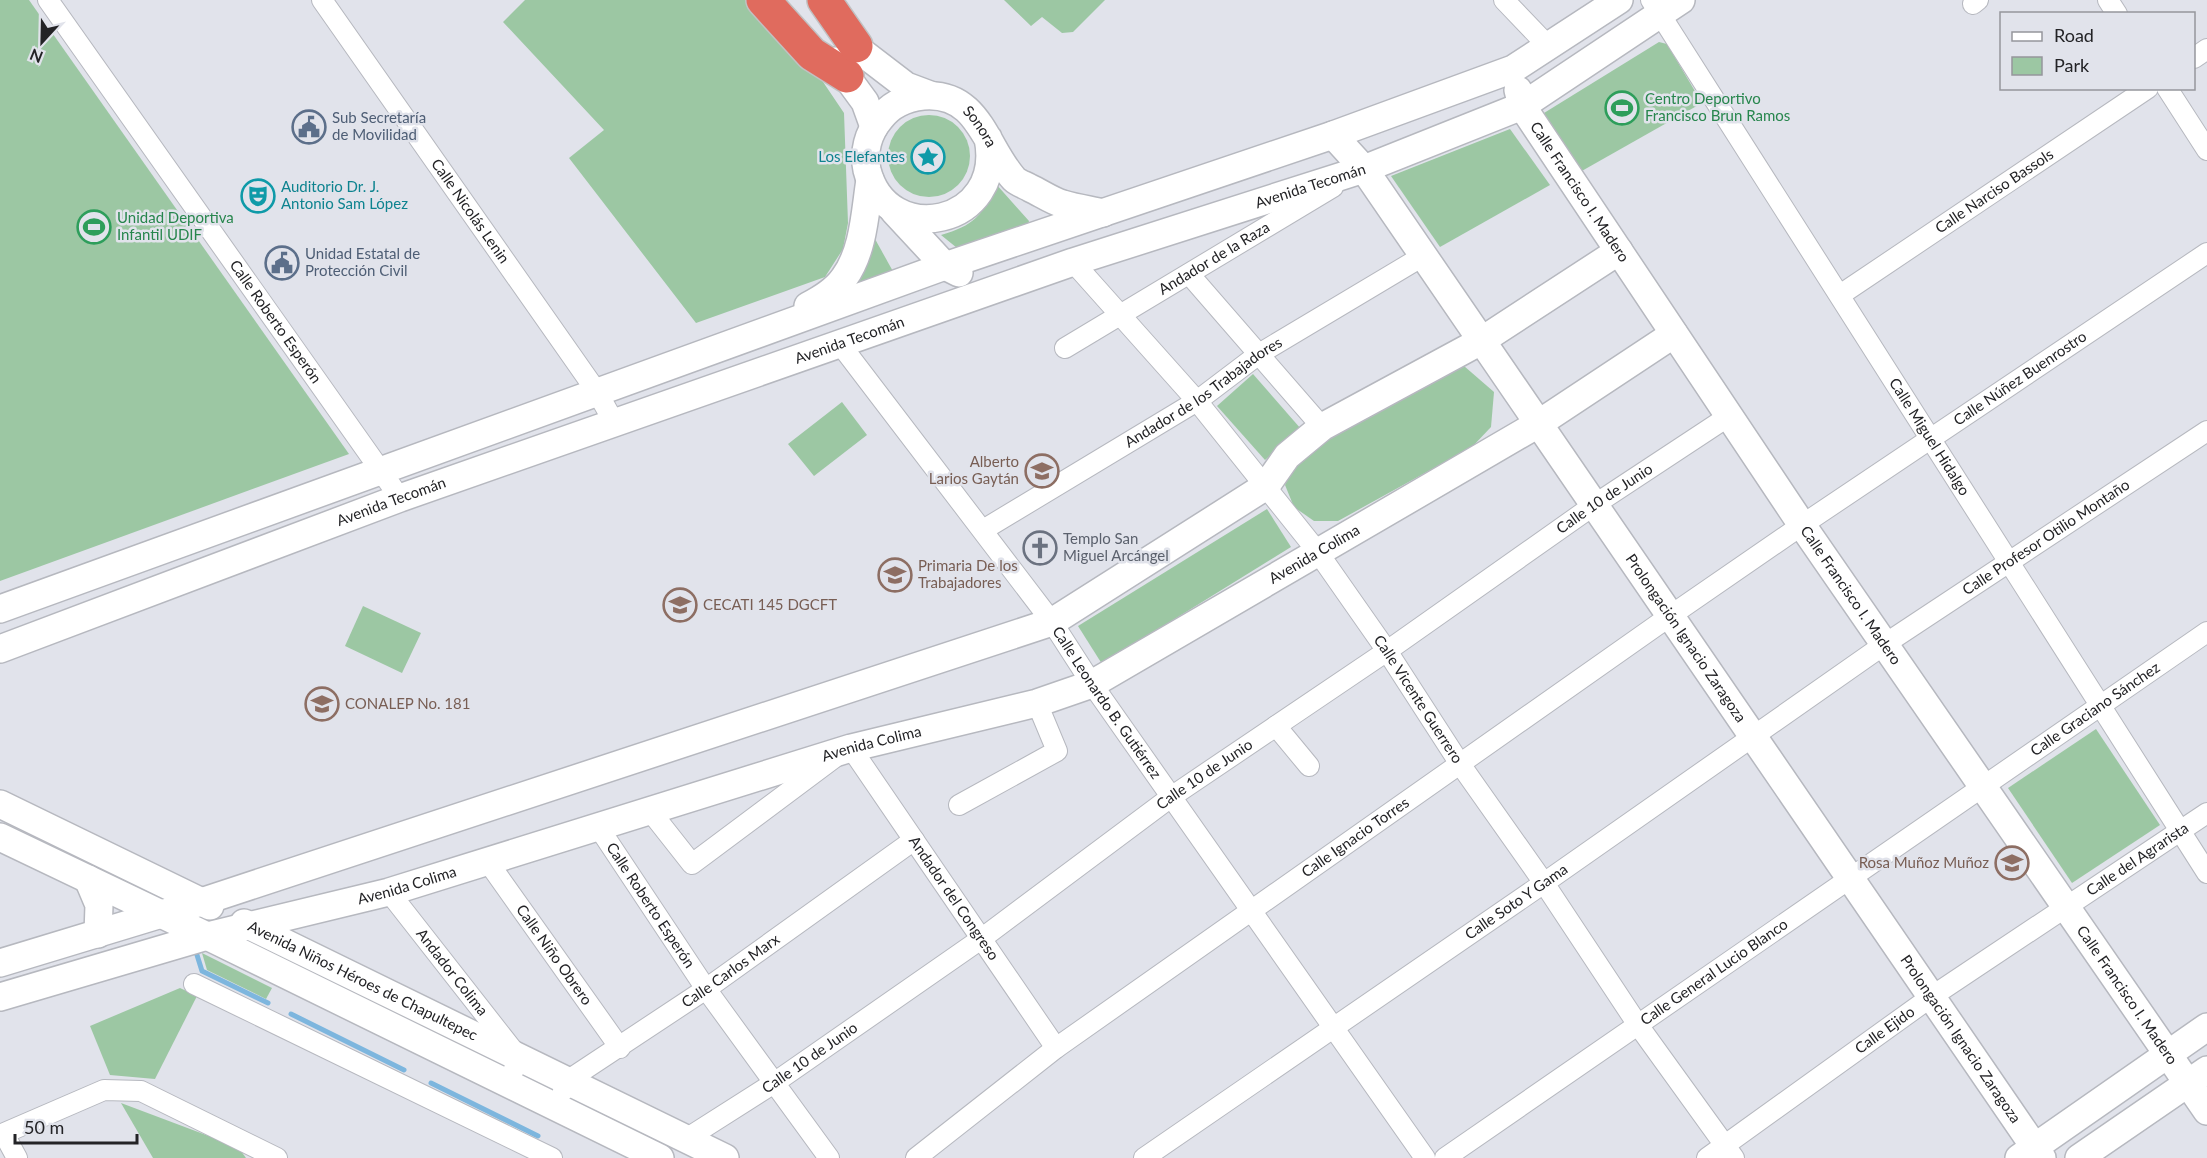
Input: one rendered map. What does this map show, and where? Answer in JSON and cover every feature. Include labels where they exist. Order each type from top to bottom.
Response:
[{"type":"highway","points":[[763,0],[812,54],[852,61]]},
{"type":"highway","points":[[824,0],[852,61]]},
{"type":"street","name":"Calle Roberto Esperón","points":[[48,0],[400,498]]},
{"type":"street","name":"Calle Nicolás Lenin","points":[[322,0],[597,392],[615,424]]},
{"type":"street","name":"Sonora","points":[[785,0],[852,61],[906,86],[949,99],[966,108],[979,121],[988,138],[990,164],[984,185],[972,202],[954,214],[933,219],[911,217],[891,207]]},
{"type":"street","name":"Sonora","points":[[817,0],[852,61],[874,127]]},
{"type":"street","points":[[1504,0],[1548,46]]},
{"type":"street","points":[[0,609],[945,266],[1332,135],[1513,69],[1620,0]]},
{"type":"street","name":"Avenida Tecomán","points":[[0,649],[400,498],[1074,262],[1364,169],[1522,106],[1664,5]]},
{"type":"street","name":"Calle Miguel Hidalgo","points":[[1664,5],[1840,295],[2207,873]]},
{"type":"street","name":"Calle Francisco I. Madero","points":[[1513,69],[1522,106],[1802,525],[2167,1053],[2197,1076],[2207,1111]]},
{"type":"street","name":"Calle Narciso Bassols","points":[[1840,295],[2145,90]]},
{"type":"street","points":[[2168,90],[2207,150]]},
{"type":"street","name":"Sonora","points":[[930,95],[913,97],[898,103],[884,113],[874,127],[868,139],[866,153],[866,166],[870,180],[876,192],[945,266],[992,291]]},
{"type":"street","name":"Prolongación Ignacio Zaragoza","points":[[1332,135],[1364,169],[1931,997],[2032,1154]]},
{"type":"street","points":[[988,138],[1048,232],[1074,262]]},
{"type":"street","name":"Andador de la Raza","points":[[1065,348],[1364,169]]},
{"type":"street","points":[[758,334],[825,297],[845,278],[857,252],[870,180]]},
{"type":"street","points":[[1015,180],[1061,204],[1103,213]]},
{"type":"street","points":[[0,963],[201,902],[1052,622],[1266,486],[1287,456],[1322,427],[1482,341],[1619,250]]},
{"type":"street","name":"Calle Núñez Buenrostro","points":[[1802,525],[2207,253]]},
{"type":"street","name":"Andador de los Trabajadores","points":[[983,530],[1197,401],[1259,354],[1423,256]]},
{"type":"street","name":"Calle Vicente Guerrero","points":[[1074,262],[1197,401],[1317,551],[1387,651],[1460,764],[1544,883],[1638,1025],[1729,1152]]},
{"type":"street","points":[[1189,274],[1322,427]]},
{"type":"street","name":"Avenida Colima","points":[[0,997],[207,936],[389,892],[848,750],[1037,703],[1092,684],[1538,424],[1674,334]]},
{"type":"street","name":"Calle Leonardo B. Gutiérrez","points":[[840,344],[1052,622],[1092,684],[1425,1158]]},
{"type":"street","name":"Calle 10 de Junio","points":[[675,1134],[774,1083],[981,939],[1171,797],[1387,651],[1594,505],[1729,416]]},
{"type":"street","name":"Calle Profesor Otilio Montaño","points":[[1885,644],[2207,430]]},
{"type":"street","name":"Calle Ignacio Torres","points":[[916,1158],[1056,1048],[1802,525]]},
{"type":"street","name":"Calle Graciano Sánchez","points":[[1984,786],[2207,632]]},
{"type":"street","name":"Calle Soto Y Gama","points":[[1144,1158],[1544,883],[1752,735],[1885,644]]},
{"type":"street","points":[[959,805],[1057,751],[1037,703]]},
{"type":"street","points":[[1276,726],[1309,766]]},
{"type":"street","points":[[651,812],[692,864],[848,750]]},
{"type":"street","name":"Andador del Congreso","points":[[848,750],[914,840],[1056,1048]]},
{"type":"street","name":"Calle General Lucio Blanco","points":[[1445,1158],[1984,786]]},
{"type":"street","name":"Avenida Niños Héroes de Chapultepec","points":[[0,804],[725,1158]]},
{"type":"street","name":"Calle del Agrarista","points":[[2067,906],[2207,813]]},
{"type":"street","name":"Calle Roberto Esperón","points":[[599,828],[706,989],[830,1158]]},
{"type":"street","name":"Avenida Niños Héroes de Chapultepec","points":[[0,837],[555,1107],[646,1156]]},
{"type":"street","name":"Calle Carlos Marx","points":[[567,1081],[706,989],[914,840]]},
{"type":"street","name":"Calle Niño Obrero","points":[[488,862],[620,1048]]},
{"type":"street","points":[[88,879],[99,905],[98,934]]},
{"type":"street","name":"Andador Colima","points":[[389,892],[519,1058]]},
{"type":"street","name":"Calle Ejido","points":[[1707,1158],[1729,1152],[1931,997],[2067,906]]},
{"type":"street","points":[[194,984],[552,1158]]},
{"type":"street","points":[[2032,1154],[2167,1053],[2207,1027]]},
{"type":"street","points":[[507,1085],[519,1058]]},
{"type":"street","points":[[2079,1158],[2197,1076]]},
{"type":"street","points":[[555,1107],[567,1081]]},
{"type":"street","points":[[17,1158],[2,1135],[105,1090],[141,1091],[277,1158]]},
{"type":"street","points":[[646,1156],[675,1134]]},
{"type":"green space","name":"Unidad Deportiva Infantil UDIF","points":[[0,0],[29,0],[349,454],[0,581]]},
{"type":"green space","points":[[525,0],[746,0],[815,70],[844,113],[848,223],[843,249],[825,277],[696,323],[569,158],[604,130],[503,22]]},
{"type":"green space","points":[[1004,0],[1105,0],[1073,32],[1062,33],[1042,17],[1031,26]]},
{"type":"green space","name":"Centro Deportivo Francisco Brun Ramos","points":[[1659,42],[1667,44],[1702,103],[1580,172],[1543,120],[1544,113]]},
{"type":"green space","points":[[929,115],[945,118],[958,127],[967,140],[970,156],[967,172],[958,185],[945,194],[929,197],[913,194],[900,185],[891,172],[888,156],[891,140],[900,127],[913,118]]},
{"type":"green space","points":[[1510,129],[1550,185],[1440,247],[1391,176]]},
{"type":"green space","points":[[996,184],[1029,221],[1027,229],[962,252],[941,235],[961,228],[976,218],[987,204]]},
{"type":"green space","points":[[870,230],[895,275],[850,291]]},
{"type":"green space","points":[[1464,366],[1494,392],[1491,427],[1472,447],[1338,521],[1314,521],[1294,507],[1285,485],[1297,458],[1435,371]]},
{"type":"green space","points":[[1253,374],[1301,429],[1265,460],[1217,406]]},
{"type":"green space","points":[[842,402],[867,435],[814,476],[788,444]]},
{"type":"green space","points":[[1267,509],[1291,547],[1102,664],[1078,626]]},
{"type":"green space","points":[[363,606],[421,633],[402,673],[345,646]]},
{"type":"green space","points":[[2096,729],[2160,825],[2072,883],[2008,788]]},
{"type":"green space","points":[[202,953],[272,988],[266,999],[207,970]]},
{"type":"green space","points":[[180,988],[197,996],[155,1079],[110,1075],[90,1026]]},
{"type":"green space","points":[[121,1103],[238,1147],[246,1158],[153,1158]]},
{"type":"waterway","points":[[197,955],[202,971],[268,1003]]},
{"type":"waterway","points":[[291,1014],[404,1070]]},
{"type":"waterway","points":[[431,1083],[538,1136]]},
{"type":"place","name":"Centro Deportivo Francisco Brun Ramos","points":[[1622,108]]},
{"type":"place","name":"Sub Secretaría de Movilidad","points":[[309,127]]},
{"type":"place","name":"Los Elefantes","points":[[928,157]]},
{"type":"place","name":"Auditorio Dr. J. Antonio Sam López","points":[[258,196]]},
{"type":"place","name":"Unidad Deportiva Infantil UDIF","points":[[94,227]]},
{"type":"place","name":"Unidad Estatal de Protección Civil","points":[[282,263]]},
{"type":"place","name":"Alberto Larios Gaytán","points":[[1042,471]]},
{"type":"place","name":"Templo San Miguel Arcángel","points":[[1040,548]]},
{"type":"place","name":"Primaria De los Trabajadores","points":[[895,575]]},
{"type":"place","name":"CECATI 145 DGCFT","points":[[680,605]]},
{"type":"place","name":"CONALEP No. 181","points":[[322,704]]},
{"type":"place","name":"Rosa Muñoz Muñoz","points":[[2012,863]]}]
